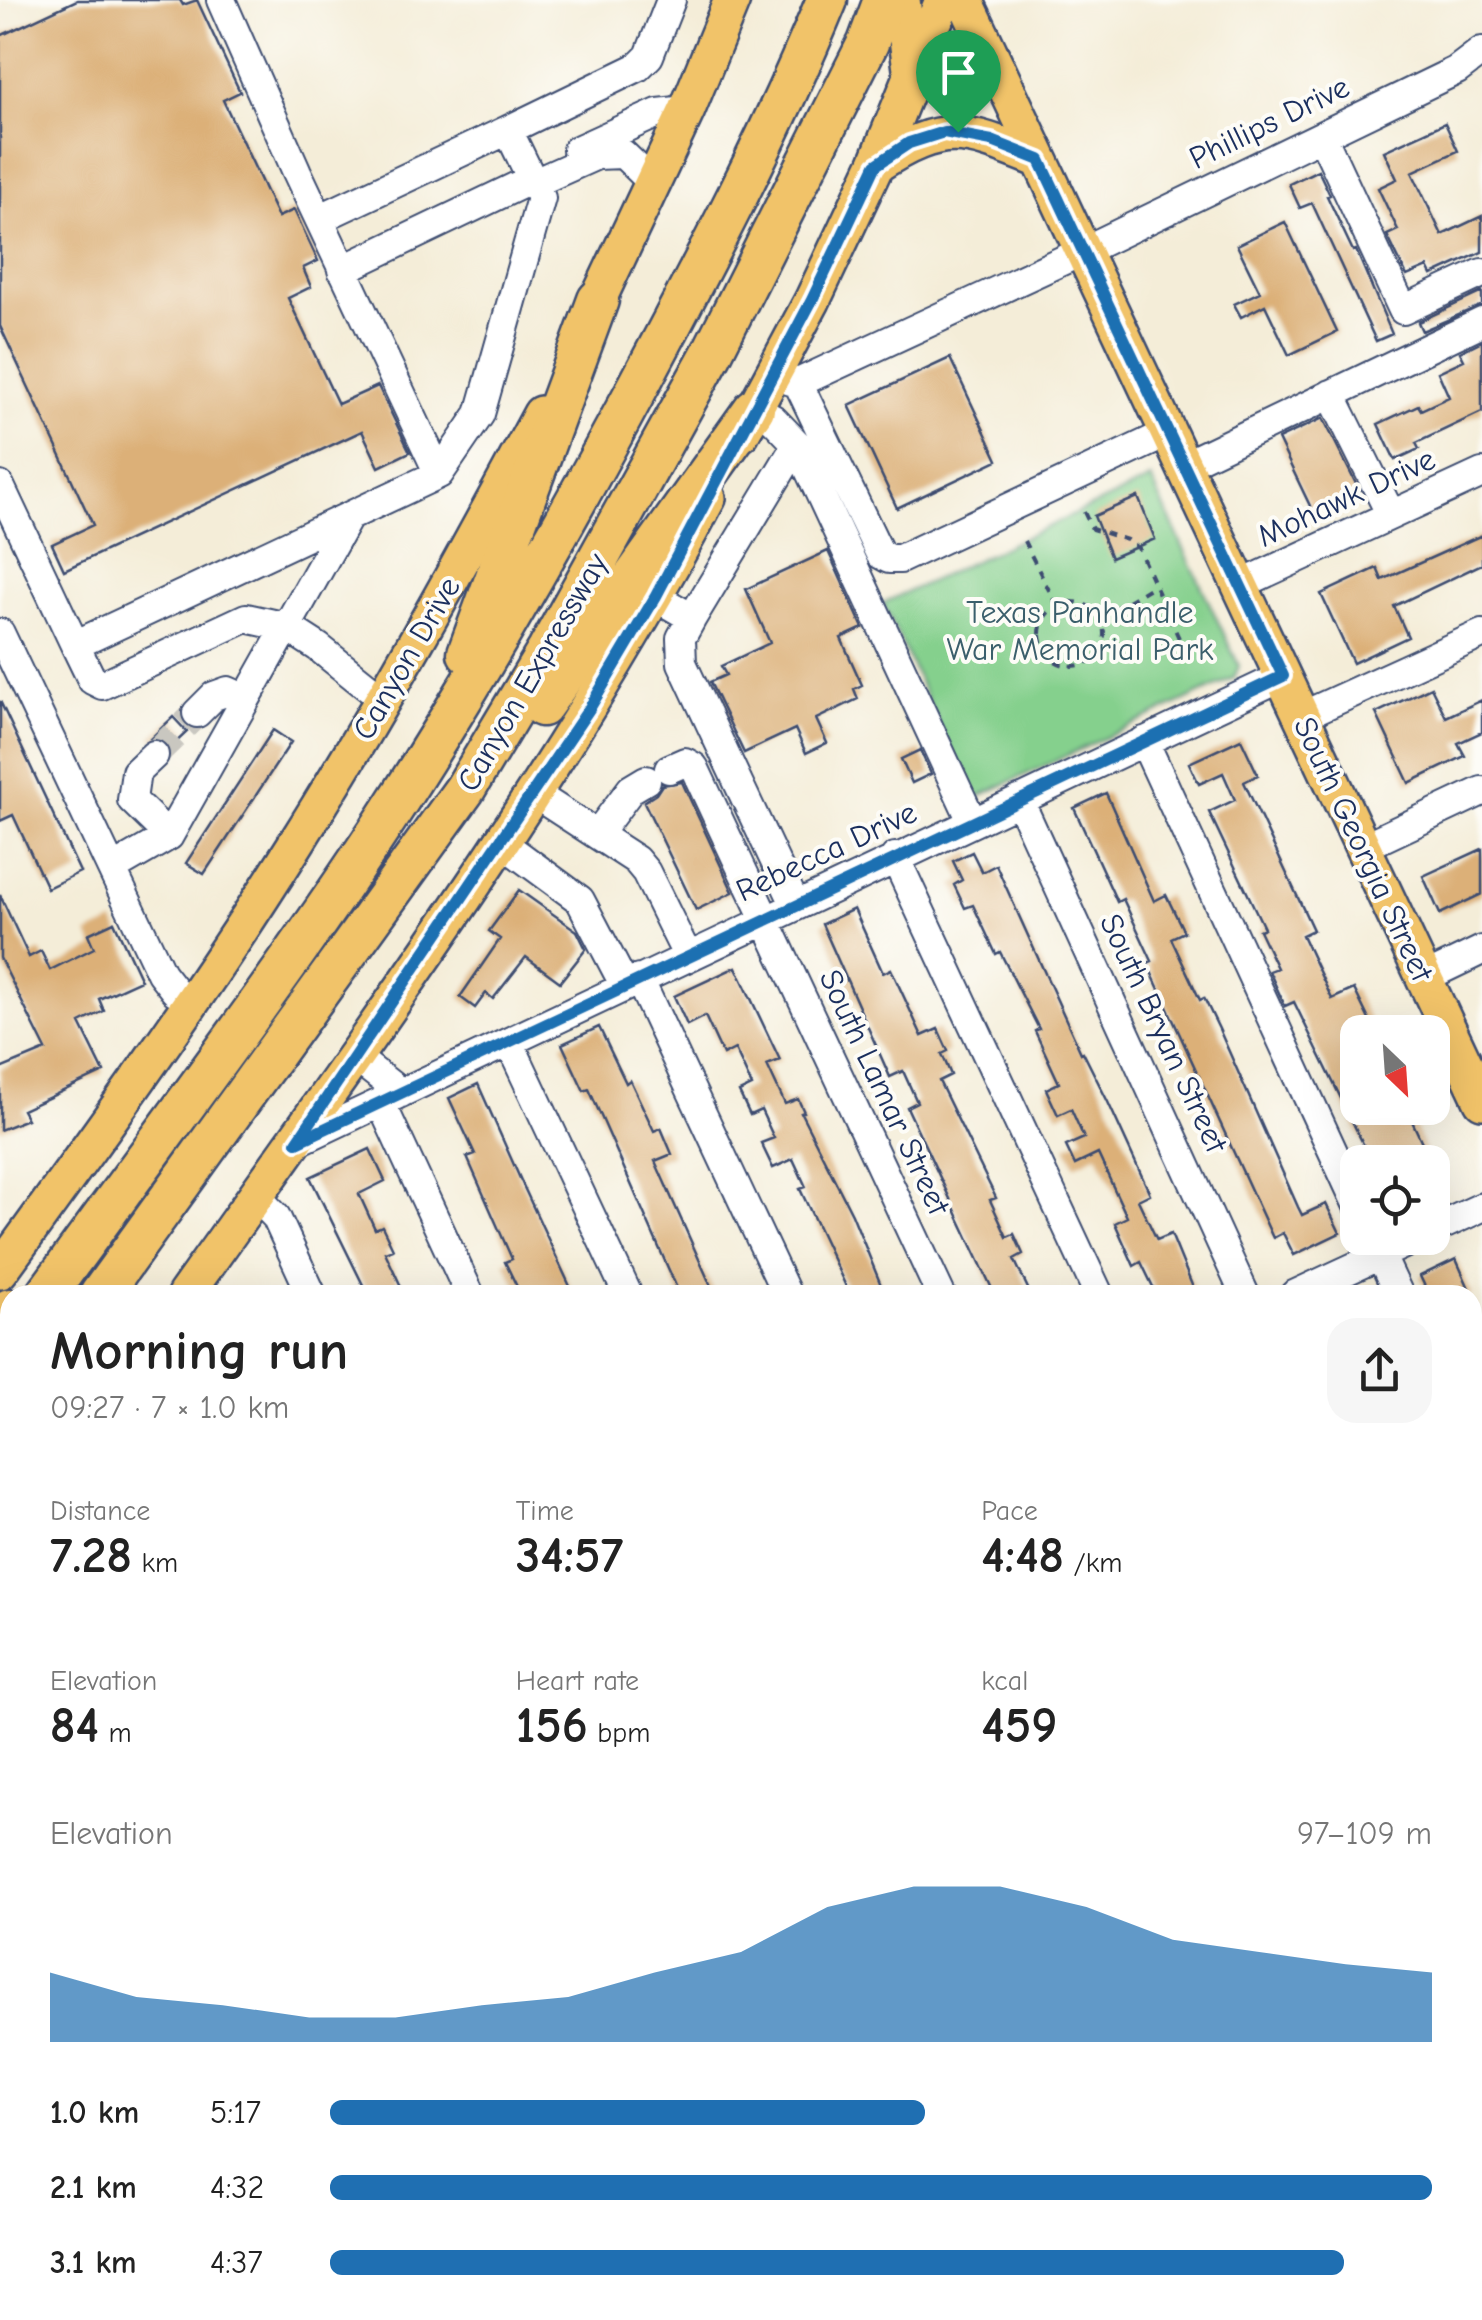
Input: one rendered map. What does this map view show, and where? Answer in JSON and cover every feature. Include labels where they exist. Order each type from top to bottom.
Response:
[{"type":"highway","name":"Canyon Expressway","points":[[53,1285],[274,979],[415,774],[494,650],[726,221],[792,87],[827,0]]},
{"type":"highway","name":"Canyon Expressway","points":[[107,1285],[465,788],[548,650],[712,353],[868,44],[884,0]]},
{"type":"highway","points":[[415,774],[478,630],[598,300]]},
{"type":"highway","points":[[465,788],[523,735],[754,409]]},
{"type":"highway","points":[[34,1285],[106,1211]]},
{"type":"main road","name":"Canyon Drive","points":[[0,1271],[193,1001],[294,848],[384,700],[548,403],[688,110],[732,0]]},
{"type":"main road","points":[[902,0],[912,78]]},
{"type":"main road","points":[[192,1285],[297,1142],[589,709],[656,596],[754,409],[786,378],[943,0]]},
{"type":"main road","name":"South Georgia Street","points":[[965,0],[1482,1101]]},
{"type":"main road","points":[[876,165],[909,143],[944,132],[992,141],[1040,160]]},
{"type":"street","points":[[221,0],[342,270],[440,474]]},
{"type":"street","points":[[321,218],[638,68],[648,56],[671,0]]},
{"type":"street","name":"Phillips Drive","points":[[786,378],[1083,251],[1457,70],[1482,52]]},
{"type":"street","points":[[342,270],[532,179],[540,167],[658,113],[688,110]]},
{"type":"street","points":[[76,645],[440,474],[480,414],[540,198],[508,130]]},
{"type":"street","points":[[1322,136],[1403,310],[1482,273]]},
{"type":"street","points":[[532,179],[541,180],[597,156],[623,154],[653,183]]},
{"type":"street","points":[[1184,465],[1482,322]]},
{"type":"street","points":[[786,378],[880,554],[889,559],[900,558],[1168,432]]},
{"type":"street","points":[[1331,394],[1391,515]]},
{"type":"street","points":[[754,409],[773,419],[797,444],[972,821]]},
{"type":"street","points":[[795,904],[682,663],[680,638],[797,444]]},
{"type":"street","name":"Mohawk Drive","points":[[1240,586],[1482,473]]},
{"type":"street","points":[[0,486],[92,680],[102,685],[246,618],[287,627],[384,700]]},
{"type":"street","points":[[112,869],[169,836],[348,518]]},
{"type":"street","points":[[656,596],[692,618]]},
{"type":"street","points":[[0,633],[160,973],[175,991],[193,1001]]},
{"type":"street","points":[[1302,716],[1482,634]]},
{"type":"street","name":"Rebecca Drive","points":[[297,1142],[1283,676]]},
{"type":"street","points":[[197,713],[214,696],[228,691],[246,699]]},
{"type":"street","points":[[1144,741],[1340,1167]]},
{"type":"street","points":[[154,755],[136,772],[132,800],[169,836]]},
{"type":"street","name":"South Lamar Street","points":[[598,834],[631,789],[685,762],[694,766],[936,1285]]},
{"type":"street","points":[[1363,848],[1482,791]]},
{"type":"street","points":[[533,793],[636,860],[646,872],[688,955]]},
{"type":"street","name":"South Bryan Street","points":[[1018,800],[1240,1285]]},
{"type":"street","points":[[501,842],[580,900],[632,982],[782,1285]]},
{"type":"street","points":[[894,857],[1094,1285]]},
{"type":"street","points":[[1424,978],[1482,950]]},
{"type":"street","points":[[510,1042],[623,1285]]},
{"type":"street","points":[[355,1057],[391,1098],[466,1285]]},
{"type":"street","points":[[256,1197],[276,1217],[307,1285]]},
{"type":"street","points":[[1450,1222],[1482,1207]]},
{"type":"street","points":[[1311,1285],[1361,1255]]},
{"type":"street","points":[[1380,1255],[1394,1285]]},
{"type":"path","points":[[1084,512],[1092,529],[1127,540],[1138,548],[1188,658]]},
{"type":"path","points":[[1024,541],[1057,606]]},
{"type":"path","points":[[1100,617],[1155,585]]},
{"type":"path","points":[[1074,601],[1100,617],[1104,638],[1095,656],[1086,662],[1065,665],[1047,654],[1040,635],[1046,615],[1057,606],[1074,601]]},
{"type":"green space","name":"Texas Panhandle War Memorial Park","points":[[1151,479],[1239,666],[1234,678],[973,799],[883,603]]},
{"type":"building","points":[[77,0],[180,0],[183,5],[197,0],[240,92],[223,100],[278,217],[294,210],[318,261],[303,268],[311,287],[288,298],[338,404],[378,386],[410,452],[379,467],[362,431],[64,570],[52,544],[93,525],[0,326],[0,36]]},
{"type":"building","points":[[1445,123],[1458,151],[1412,172],[1442,235],[1482,216],[1482,252],[1432,275],[1428,267],[1407,276],[1387,235],[1398,230],[1378,188],[1397,179],[1384,151]]},
{"type":"building","points":[[1318,170],[1392,334],[1376,341],[1312,203],[1300,208],[1289,184]]},
{"type":"building","points":[[1285,222],[1337,332],[1289,355],[1265,305],[1241,317],[1234,304],[1260,292],[1237,245]]},
{"type":"building","points":[[1482,292],[1482,305],[1422,331],[1418,322]]},
{"type":"building","points":[[1482,341],[1482,412],[1416,443],[1419,449],[1395,460],[1378,424],[1418,405],[1421,410],[1449,397],[1438,372],[1464,360],[1460,352]]},
{"type":"building","points":[[950,358],[998,460],[897,508],[849,405]]},
{"type":"building","points":[[1323,418],[1359,490],[1313,512],[1278,439]]},
{"type":"building","points":[[1138,497],[1155,539],[1111,558],[1094,516]]},
{"type":"building","points":[[1482,535],[1482,564],[1394,606],[1408,637],[1353,663],[1321,594],[1377,568],[1382,580]]},
{"type":"building","points":[[828,551],[863,628],[841,638],[862,685],[854,689],[858,699],[816,719],[827,743],[806,753],[795,729],[744,753],[710,682],[726,675],[721,666],[770,643],[746,589]]},
{"type":"building","points":[[1431,687],[1446,717],[1482,700],[1482,732],[1458,743],[1465,756],[1409,783],[1376,713]]},
{"type":"building","points":[[0,701],[80,872],[47,888],[13,815],[0,821]]},
{"type":"building","points":[[173,717],[187,732],[170,748],[160,739],[151,738]]},
{"type":"building","points":[[273,730],[291,742],[204,874],[186,863]]},
{"type":"building","points":[[1241,739],[1258,775],[1244,782],[1313,930],[1302,935],[1332,999],[1354,989],[1367,1015],[1340,1015],[1340,1096],[1294,1002],[1285,1006],[1269,971],[1277,968],[1259,930],[1264,928],[1209,812],[1235,800],[1223,773],[1199,784],[1189,763]]},
{"type":"building","points":[[920,750],[931,774],[912,783],[901,759]]},
{"type":"building","points":[[682,782],[733,892],[696,910],[644,802],[662,785]]},
{"type":"building","points":[[1106,793],[1154,901],[1166,895],[1184,932],[1171,938],[1200,1000],[1204,998],[1219,1029],[1302,1215],[1326,1204],[1340,1233],[1294,1255],[1283,1233],[1273,1238],[1147,963],[1152,961],[1123,899],[1117,902],[1074,808]]},
{"type":"building","points":[[1482,849],[1482,894],[1440,914],[1423,876]]},
{"type":"building","points":[[972,852],[982,872],[996,865],[1150,1194],[1138,1200],[1157,1240],[1171,1234],[1192,1285],[1152,1285],[1141,1262],[1134,1266],[1115,1223],[1127,1217],[1098,1154],[1075,1165],[1066,1146],[1084,1138],[1071,1109],[1058,1115],[1046,1089],[1059,1083],[1035,1031],[1039,1029],[973,905],[965,908],[954,885],[962,880],[953,861]]},
{"type":"building","points":[[519,890],[577,931],[586,949],[560,982],[526,957],[493,999],[486,993],[475,1008],[460,997],[500,939],[489,931]]},
{"type":"building","points":[[0,895],[29,957],[41,951],[50,970],[94,948],[88,934],[114,922],[141,980],[99,999],[104,1011],[80,1023],[104,1072],[22,1110],[27,1119],[0,1130],[0,1069],[46,1050],[0,958]]},
{"type":"building","points":[[854,909],[883,973],[891,969],[922,1036],[938,1029],[948,1051],[942,1054],[951,1075],[939,1081],[996,1198],[990,1200],[1007,1237],[1014,1234],[1023,1254],[1014,1259],[1026,1285],[990,1285],[907,1107],[917,1102],[903,1071],[890,1077],[822,924]]},
{"type":"building","points":[[736,967],[780,1060],[767,1065],[785,1104],[798,1099],[881,1285],[845,1285],[800,1189],[806,1187],[793,1159],[773,1168],[761,1143],[774,1138],[761,1110],[750,1115],[739,1092],[752,1086],[735,1049],[723,1055],[705,1016],[687,1025],[674,996]]},
{"type":"building","points":[[599,1027],[654,1131],[661,1128],[672,1154],[655,1161],[711,1285],[676,1285],[589,1089],[584,1091],[562,1044]]},
{"type":"building","points":[[478,1084],[569,1285],[516,1285],[505,1262],[512,1259],[467,1157],[475,1154],[449,1098]]},
{"type":"building","points":[[1354,1125],[1414,1125],[1423,1145],[1364,1145]]},
{"type":"building","points":[[370,1149],[385,1181],[359,1194],[375,1229],[382,1226],[393,1249],[385,1252],[400,1285],[363,1285],[310,1177]]},
{"type":"building","points":[[1456,1259],[1468,1285],[1424,1285],[1420,1276]]},
{"type":"tunnel","points":[[154,755],[197,713]]},
{"type":"route","points":[[944,132],[958,132],[1040,160],[1283,676],[297,1142],[589,709],[656,596],[812,300],[876,165],[909,143],[944,132]]}]
